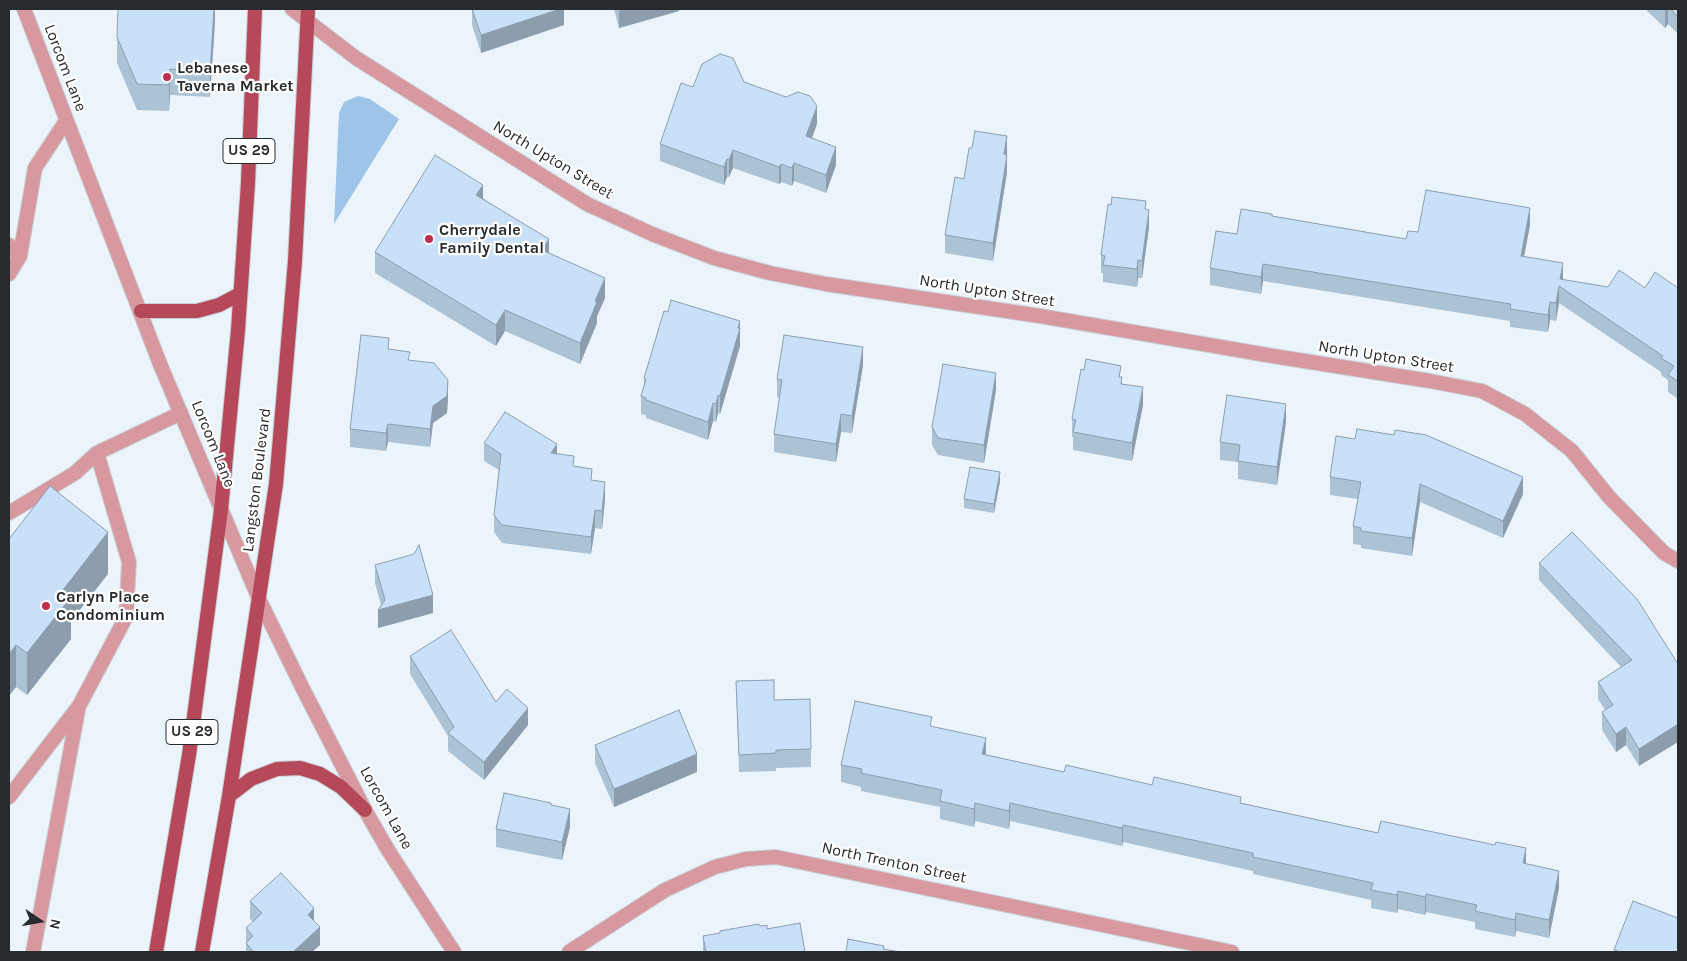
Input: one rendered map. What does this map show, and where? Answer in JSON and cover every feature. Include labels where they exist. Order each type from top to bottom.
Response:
[{"type":"main road","name":"Langston Boulevard","points":[[156,952],[189,754],[221,510],[248,183],[254,9]]},
{"type":"main road","name":"Langston Boulevard","points":[[202,952],[229,796],[276,484],[295,261],[308,15]]},
{"type":"main road","points":[[141,311],[197,310],[219,305],[240,294]]},
{"type":"main road","points":[[229,796],[251,779],[277,769],[300,768],[320,774],[341,787],[365,810]]},
{"type":"street","name":"Lorcom Lane","points":[[24,9],[181,413],[259,599],[365,810],[388,850],[454,952]]},
{"type":"street","name":"North Upton Street","points":[[292,9],[308,15],[356,58],[587,204],[652,234],[714,258],[826,284],[1040,316],[1482,391],[1525,414],[1572,451],[1609,496],[1664,552],[1678,561]]},
{"type":"street","points":[[9,274],[20,256],[35,168],[66,121]]},
{"type":"street","points":[[9,244],[20,256]]},
{"type":"street","points":[[9,513],[75,473],[97,453],[181,413]]},
{"type":"street","points":[[9,797],[78,706],[126,617],[129,562],[97,453]]},
{"type":"street","points":[[33,952],[78,706]]},
{"type":"street","name":"North Trenton Street","points":[[569,952],[666,890],[715,867],[746,859],[776,857],[1232,952]]},
{"type":"shaded area","points":[[358,96],[370,99],[399,119],[334,224],[339,113],[344,102]]},
{"type":"building","name":"Lebanese Taverna Market","points":[[118,9],[214,9],[210,72],[170,69],[169,85],[137,84],[117,37]]},
{"type":"building","points":[[472,9],[560,9],[481,35]]},
{"type":"building","points":[[1671,9],[1678,9],[1677,16]]},
{"type":"building","points":[[720,54],[733,58],[744,82],[786,97],[798,92],[810,96],[817,106],[806,136],[836,147],[826,175],[794,163],[792,168],[781,164],[779,167],[733,150],[724,167],[660,144],[681,83],[693,87],[702,64]]},
{"type":"building","points":[[975,131],[1007,136],[1004,154],[1007,155],[993,243],[945,235],[955,177],[964,179],[969,148],[972,148]]},
{"type":"building","points":[[435,155],[483,185],[476,195],[549,239],[542,250],[605,278],[580,343],[505,310],[496,325],[375,252]]},
{"type":"building","points":[[1426,190],[1530,208],[1521,256],[1563,263],[1560,279],[1608,287],[1619,270],[1645,288],[1655,272],[1678,288],[1678,381],[1668,375],[1674,366],[1661,358],[1663,356],[1559,286],[1556,303],[1550,302],[1548,315],[1510,309],[1511,304],[1263,264],[1261,277],[1210,268],[1216,231],[1237,234],[1241,209],[1406,239],[1408,231],[1418,232]]},
{"type":"building","points":[[1112,197],[1146,201],[1145,209],[1149,210],[1142,261],[1138,260],[1137,269],[1103,265],[1105,256],[1101,255],[1108,204],[1111,205]]},
{"type":"building","points":[[671,300],[740,321],[738,328],[740,328],[720,396],[718,395],[716,404],[713,403],[708,422],[646,400],[646,398],[641,396],[646,379],[644,378],[664,311],[668,312]]},
{"type":"building","points":[[361,335],[389,338],[388,349],[410,352],[408,360],[434,363],[448,380],[447,396],[433,406],[430,429],[388,424],[386,433],[350,429]]},
{"type":"building","points":[[784,335],[863,347],[852,416],[841,414],[836,444],[774,434],[782,380],[777,379]]},
{"type":"building","points":[[1086,359],[1121,366],[1119,377],[1122,377],[1121,384],[1143,387],[1132,443],[1073,432],[1076,420],[1072,419],[1081,369],[1084,370]]},
{"type":"building","points":[[943,364],[996,373],[984,445],[938,438],[932,427]]},
{"type":"building","points":[[1227,395],[1286,404],[1277,467],[1238,461],[1240,445],[1220,442]]},
{"type":"building","points":[[505,412],[557,444],[551,453],[574,456],[573,466],[592,469],[591,480],[605,482],[602,511],[595,510],[591,537],[502,525],[494,515],[501,454],[484,443]]},
{"type":"building","points":[[1357,429],[1394,435],[1395,430],[1426,435],[1523,477],[1503,521],[1420,484],[1412,538],[1361,531],[1361,528],[1353,526],[1361,482],[1330,477],[1336,436],[1355,439]]},
{"type":"building","points":[[970,467],[1000,472],[994,504],[964,499]]},
{"type":"building","points":[[50,486],[108,532],[63,590],[71,597],[27,653],[16,645],[9,654],[9,539]]},
{"type":"building","points":[[1572,532],[1637,599],[1678,664],[1678,724],[1639,749],[1626,727],[1616,734],[1602,712],[1613,705],[1598,682],[1632,660],[1539,563]]},
{"type":"building","points":[[419,545],[433,595],[378,610],[385,600],[375,565],[414,554]]},
{"type":"building","points":[[451,630],[496,702],[507,689],[528,708],[484,762],[448,733],[454,727],[410,656]]},
{"type":"building","points":[[774,680],[774,700],[810,699],[811,749],[776,750],[776,753],[739,755],[736,681]]},
{"type":"building","points":[[855,701],[932,717],[930,726],[986,738],[982,754],[1064,772],[1066,765],[1152,785],[1154,777],[1241,797],[1240,803],[1378,833],[1381,821],[1495,845],[1496,842],[1526,848],[1523,863],[1559,871],[1549,920],[1516,913],[1515,920],[1475,911],[1477,905],[1426,894],[1425,897],[1398,891],[1397,895],[1371,890],[1373,883],[1253,857],[1253,853],[1123,825],[1122,828],[1010,803],[1009,811],[975,803],[974,809],[940,801],[942,790],[861,773],[862,769],[841,765]]},
{"type":"building","points":[[679,710],[697,754],[614,789],[595,745]]},
{"type":"building","points":[[504,793],[570,809],[562,842],[496,829]]},
{"type":"building","points":[[281,873],[314,908],[308,915],[320,927],[293,952],[254,952],[246,943],[253,936],[246,928],[262,913],[250,901]]},
{"type":"building","points":[[1633,901],[1678,918],[1678,952],[1621,952],[1614,950]]},
{"type":"building","points":[[800,923],[805,952],[706,952],[703,936],[759,924],[760,926],[767,925],[767,929]]},
{"type":"building","points":[[848,939],[884,946],[883,949],[901,952],[846,952]]},
{"type":"place","name":"Lebanese Taverna Market","points":[[167,77]]},
{"type":"place","name":"Cherrydale Family Dental","points":[[429,239]]},
{"type":"place","name":"Carlyn Place Condominium","points":[[46,606]]}]
